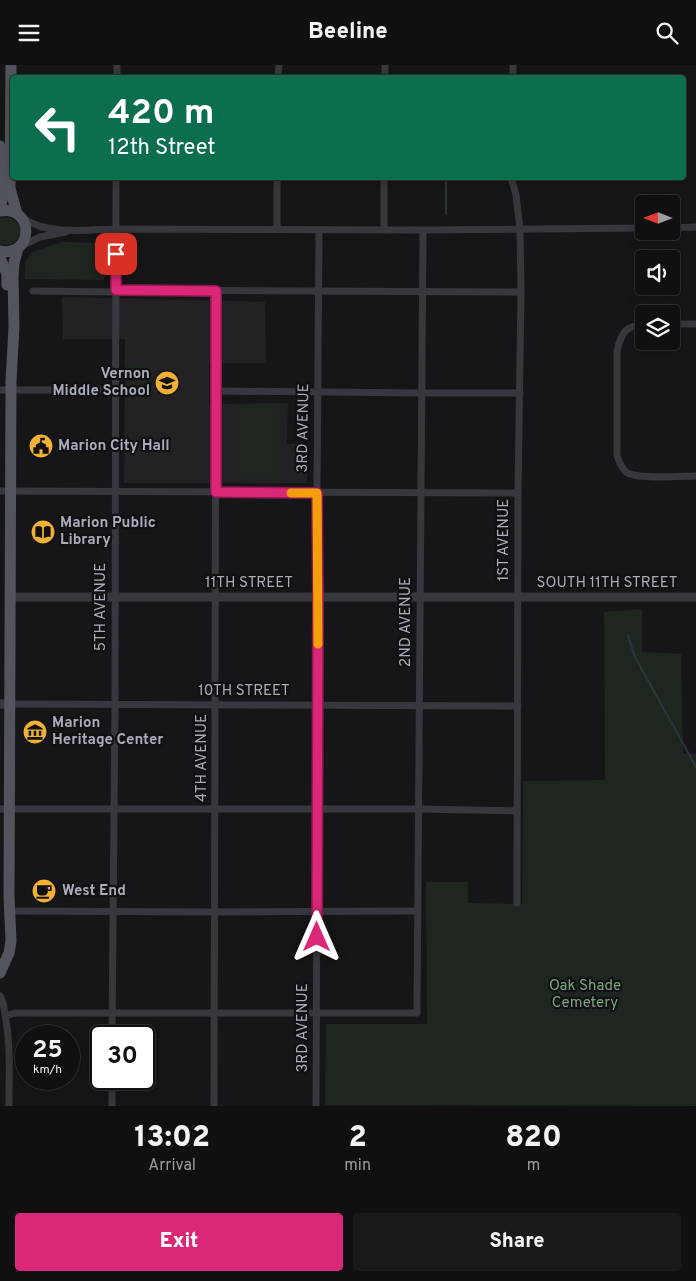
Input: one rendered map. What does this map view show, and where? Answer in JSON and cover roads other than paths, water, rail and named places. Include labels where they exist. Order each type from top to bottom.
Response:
[{"type":"main road","points":[[0,146],[3,188],[0,207]]},
{"type":"main road","points":[[0,973],[9,953],[11,941],[5,809],[5,704],[10,597],[6,491],[6,390],[14,327],[14,264],[19,247],[26,236],[25,223],[19,215],[10,189],[10,180]]},
{"type":"main road","points":[[0,211],[11,211],[19,215]]},
{"type":"main road","points":[[0,251],[8,252],[19,247]]},
{"type":"main road","points":[[0,258],[7,274],[8,323],[12,354]]},
{"type":"main road","points":[[0,953],[9,911]]},
{"type":"street","name":"5TH AVENUE","points":[[112,1025],[116,180]]},
{"type":"street","points":[[277,229],[278,180]]},
{"type":"street","points":[[384,180],[384,230]]},
{"type":"street","name":"1ST AVENUE","points":[[512,180],[516,195],[520,229],[521,292],[518,493],[517,903]]},
{"type":"street","points":[[19,215],[39,227],[76,230],[635,228]]},
{"type":"street","points":[[680,227],[696,227]]},
{"type":"street","points":[[19,247],[40,237],[76,230]]},
{"type":"street","name":"3RD AVENUE","points":[[316,1106],[317,493],[320,230]]},
{"type":"street","name":"2ND AVENUE","points":[[316,1014],[417,1013],[423,230]]},
{"type":"street","points":[[33,291],[521,292]]},
{"type":"street","name":"4TH AVENUE","points":[[214,1106],[216,291]]},
{"type":"street","points":[[680,324],[696,324]]},
{"type":"street","points":[[635,325],[625,331],[620,339],[617,351],[617,455],[621,467],[628,473],[638,476],[696,476]]},
{"type":"street","points":[[6,390],[116,390]]},
{"type":"street","points":[[216,391],[520,393]]},
{"type":"street","points":[[6,491],[518,493]]},
{"type":"street","name":"11TH STREET","points":[[10,597],[518,597]]},
{"type":"street","name":"SOUTH 11TH STREET","points":[[518,597],[696,597]]},
{"type":"street","name":"10TH STREET","points":[[5,704],[518,706]]},
{"type":"street","points":[[5,809],[418,809],[517,811]]},
{"type":"street","points":[[9,911],[417,911]]},
{"type":"street","points":[[0,996],[4,1004],[8,1024],[9,1106]]},
{"type":"street","points":[[0,1007],[6,1016]]},
{"type":"street","points":[[6,1016],[15,1013],[112,1012],[316,1014]]},
{"type":"street","points":[[112,1090],[112,1106]]},
{"type":"waterway","points":[[446,180],[446,214]]},
{"type":"waterway","points":[[628,636],[635,657],[696,767]]},
{"type":"place","name":"Vernon Middle School","points":[[167,383]]},
{"type":"place","name":"Marion City Hall","points":[[41,446]]},
{"type":"place","name":"Marion Public Library","points":[[43,532]]},
{"type":"place","name":"Marion Heritage Center","points":[[35,732]]},
{"type":"place","name":"West End","points":[[44,891]]},
{"type":"park label","name":"Oak Shade Cemetery","points":[[585,994]]}]
